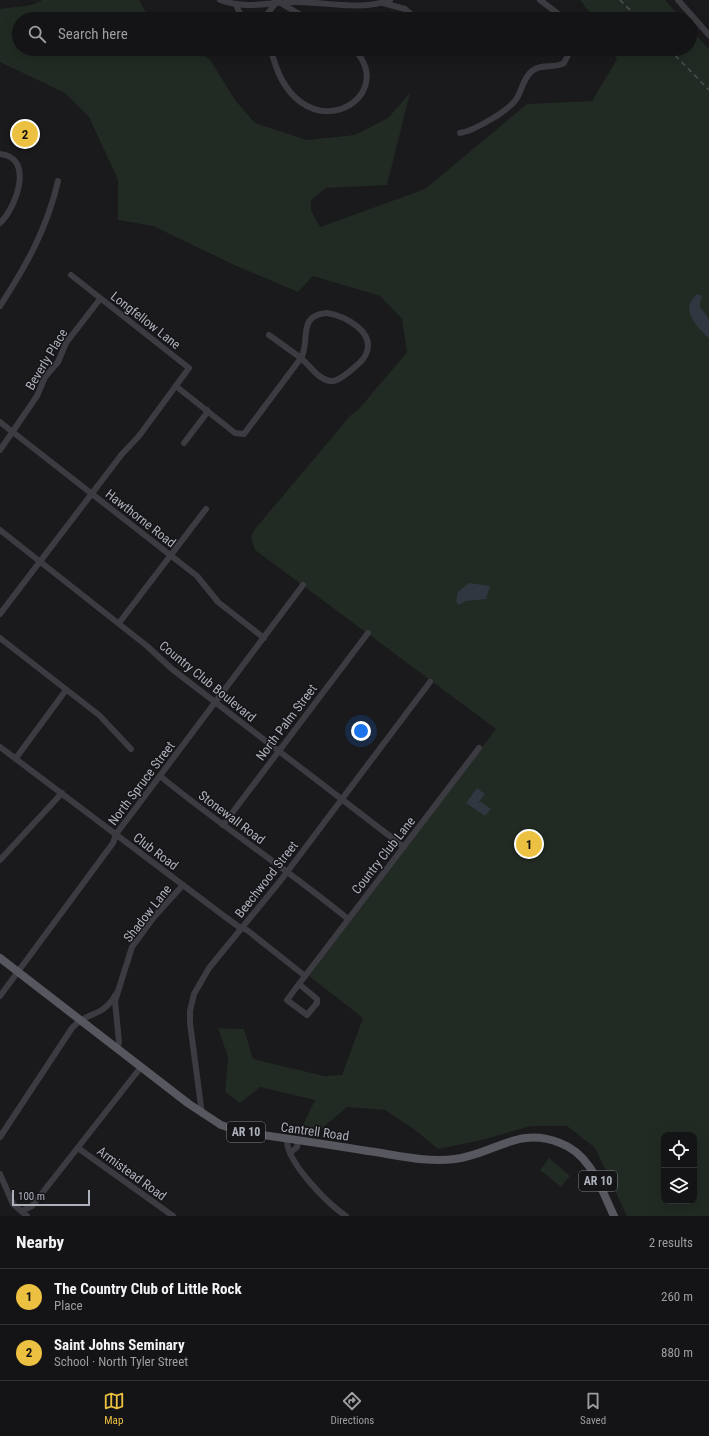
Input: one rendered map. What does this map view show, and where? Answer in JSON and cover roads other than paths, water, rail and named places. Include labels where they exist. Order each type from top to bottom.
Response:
[{"type":"main road","name":"Cantrell Road","points":[[0,958],[202,1114],[232,1129],[287,1139],[416,1158],[444,1160],[469,1157],[513,1139],[534,1137],[552,1140],[571,1148],[583,1158],[592,1170],[614,1216]]},
{"type":"street","points":[[220,0],[244,6],[275,2],[282,4],[296,12]]},
{"type":"street","points":[[383,3],[390,0]]},
{"type":"street","points":[[540,0],[556,12]]},
{"type":"street","points":[[678,0],[689,12]]},
{"type":"street","points":[[268,12],[275,2]]},
{"type":"street","points":[[282,4],[296,2],[360,4],[383,3],[405,8],[409,12]]},
{"type":"street","points":[[236,4],[239,12]]},
{"type":"street","points":[[697,21],[709,35]]},
{"type":"street","points":[[273,56],[277,72],[289,90],[307,106],[326,112],[340,111],[347,108],[361,93],[366,74],[362,60],[359,56]]},
{"type":"street","points":[[460,133],[472,129],[506,110],[517,98],[530,72],[540,67],[555,67],[564,63],[568,56]]},
{"type":"street","points":[[0,154],[8,156],[16,162],[20,178],[14,203],[0,223]]},
{"type":"street","points":[[0,306],[18,278],[43,232],[52,207],[58,181]]},
{"type":"street","name":"Longfellow Lane","points":[[71,275],[189,368],[177,387]]},
{"type":"street","name":"Beverly Place","points":[[0,450],[37,396],[45,377],[61,358],[66,343],[100,299]]},
{"type":"street","points":[[0,614],[92,494],[177,387],[235,433],[244,434],[302,358],[304,353],[305,334],[309,323],[313,318],[322,314],[334,315],[353,325],[362,331],[368,341],[367,351],[362,360],[335,381],[324,378],[313,371],[302,358],[269,335]]},
{"type":"street","points":[[184,443],[206,414],[207,410]]},
{"type":"street","name":"Hawthorne Road","points":[[0,422],[171,555],[200,579],[218,602],[264,638]]},
{"type":"street","points":[[119,623],[206,509]]},
{"type":"street","name":"Country Club Boulevard","points":[[0,530],[119,623],[172,669],[404,847]]},
{"type":"street","name":"North Spruce Street","points":[[0,996],[113,843],[116,834],[303,585]]},
{"type":"street","name":"North Palm Street","points":[[223,825],[368,633]]},
{"type":"street","points":[[0,638],[99,715],[131,749]]},
{"type":"street","name":"Beechwood Street","points":[[202,1114],[190,1023],[194,994],[208,968],[287,872],[430,682]]},
{"type":"street","points":[[16,758],[66,690]]},
{"type":"street","name":"Country Club Lane","points":[[299,984],[317,999],[317,1003],[307,1015],[303,1014],[287,1000],[299,984],[305,976],[348,919],[479,748]]},
{"type":"street","name":"Club Road","points":[[2,750],[16,758],[224,916],[242,928]]},
{"type":"street","name":"Stonewall Road","points":[[160,776],[348,919]]},
{"type":"street","points":[[0,860],[62,793]]},
{"type":"street","name":"Shadow Lane","points":[[118,1049],[115,1001],[126,962],[136,940],[183,885]]},
{"type":"street","points":[[242,928],[247,930],[305,976]]},
{"type":"street","points":[[0,1138],[72,1028],[80,1020],[105,1009],[116,994]]},
{"type":"street","points":[[22,1211],[32,1206],[141,1067]]},
{"type":"street","points":[[287,1139],[287,1146],[290,1153],[321,1196],[346,1216]]},
{"type":"street","points":[[290,1153],[296,1147],[298,1140]]},
{"type":"street","name":"Armistead Road","points":[[78,1148],[173,1216]]},
{"type":"street","points":[[0,1174],[13,1204],[27,1216]]},
{"type":"railway","points":[[620,0],[632,12]]},
{"type":"railway","points":[[676,56],[709,90]]},
{"type":"place","name":"Saint Johns Seminary","points":[[25,134]]},
{"type":"place","name":"The Country Club of Little Rock","points":[[529,844]]}]
